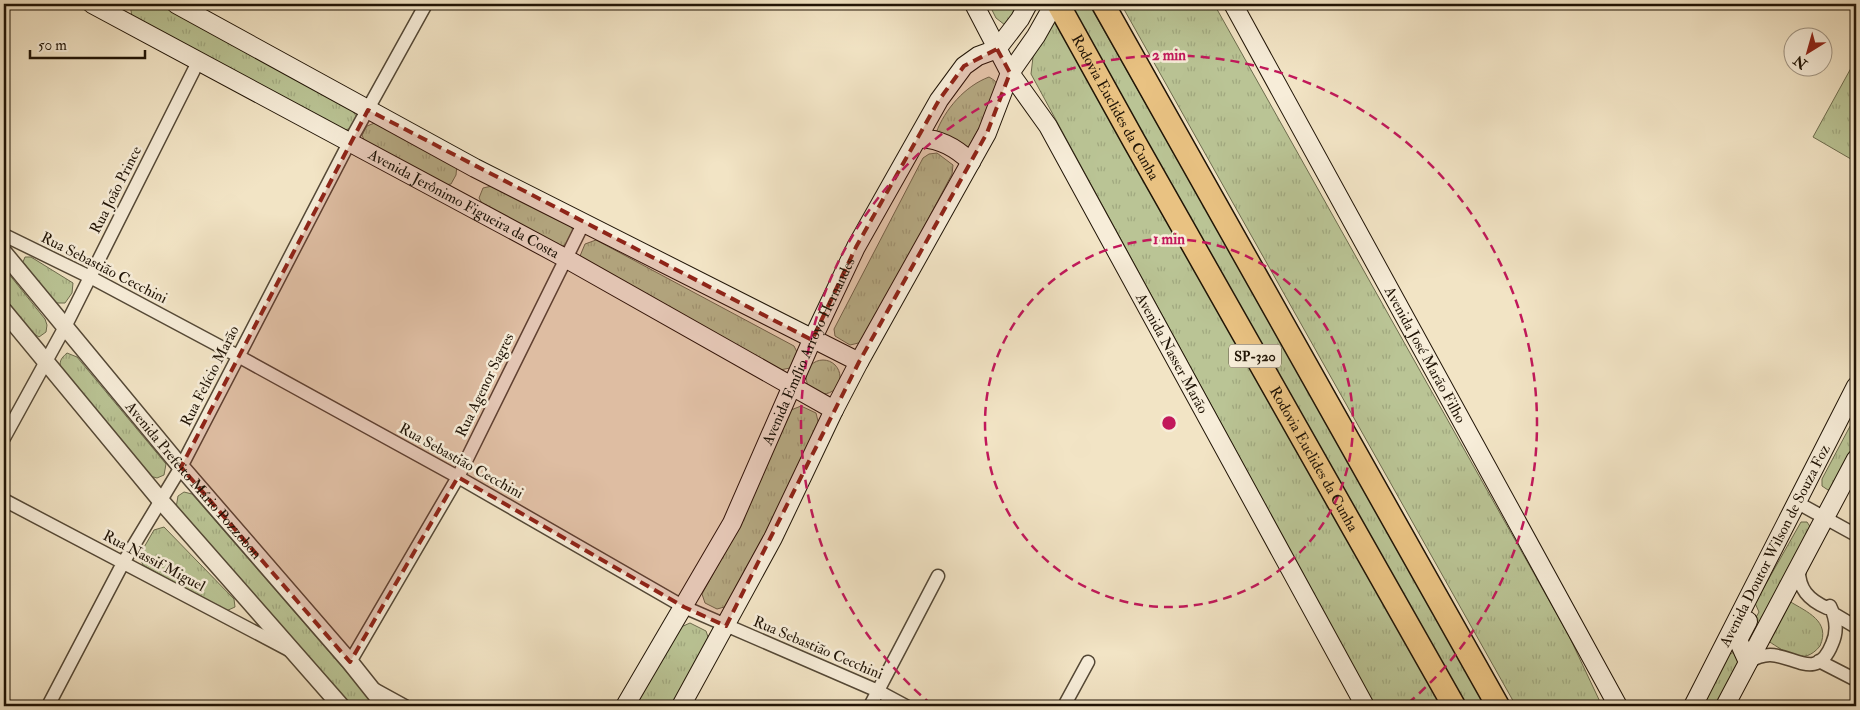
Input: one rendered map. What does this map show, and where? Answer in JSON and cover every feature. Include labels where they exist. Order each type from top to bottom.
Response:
[{"type":"highway","name":"Rodovia Euclides da Cunha","points":[[1058,4],[1454,706]]},
{"type":"highway","name":"SP-320","points":[[1104,4],[1498,706]]},
{"type":"main road","name":"Avenida Jerônimo Figueira da Costa","points":[[92,4],[114,9],[199,60],[349,143],[565,258],[834,410]]},
{"type":"main road","points":[[176,4],[368,110],[584,224],[859,362]]},
{"type":"main road","name":"Avenida Nasser Marão","points":[[974,4],[1010,73],[1048,126],[1365,706]]},
{"type":"main road","points":[[681,706],[773,538],[859,362],[987,133],[1010,73],[1036,36],[1054,4]]},
{"type":"main road","points":[[1229,4],[1247,29]]},
{"type":"main road","name":"Avenida José Marão Filho","points":[[1233,4],[1618,706]]},
{"type":"main road","name":"Avenida Emílio Arroyo Hernandes","points":[[625,706],[732,523],[812,340],[856,247],[939,100],[964,66],[978,56],[997,48],[1024,11]]},
{"type":"main road","points":[[918,139],[928,138],[945,144],[971,162]]},
{"type":"main road","name":"Avenida Doutor Wilson de Souza Foz","points":[[1694,706],[1856,386]]},
{"type":"main road","name":"Avenida Doutor Wilson de Souza Foz","points":[[1724,706],[1856,459]]},
{"type":"main road","points":[[1746,600],[1751,613],[1738,640],[1748,662]]},
{"type":"street","name":"Rua Felício Marão","points":[[48,706],[123,563],[182,467],[349,143],[426,4]]},
{"type":"street","name":"Rua João Prince","points":[[4,438],[66,326],[199,60]]},
{"type":"street","name":"Rua Agenor Sagres","points":[[350,662],[458,477],[565,258],[584,224]]},
{"type":"street","name":"Rua Sebastião Cecchini","points":[[4,235],[90,276],[238,356],[458,477],[684,606],[878,691],[906,706]]},
{"type":"street","name":"Avenida Prefeito Mário Pozzobon","points":[[4,253],[182,467],[350,662],[385,706]]},
{"type":"street","points":[[4,311],[161,501],[336,704]]},
{"type":"street","name":"Rua Nassif Miguel","points":[[4,500],[290,651]]},
{"type":"street","points":[[1796,502],[1856,534]]},
{"type":"street","points":[[1748,662],[1770,655],[1800,664],[1808,664],[1819,661],[1830,649],[1834,641],[1836,624],[1834,614],[1830,606],[1827,608],[1808,596],[1800,583],[1799,566]]},
{"type":"street","points":[[870,706],[938,576]]},
{"type":"street","points":[[1834,614],[1856,627]]},
{"type":"street","points":[[1819,661],[1856,680]]},
{"type":"street","points":[[1064,706],[1088,662]]},
{"type":"street","points":[[370,687],[405,706]]},
{"type":"highlighted area","points":[[997,49],[1010,73],[987,133],[859,362],[726,626],[684,607],[458,477],[350,662],[181,467],[368,110],[812,340],[856,247],[939,100],[964,66]]},
{"type":"green space","points":[[130,4],[164,4],[351,109],[357,117],[351,128],[340,132],[132,17]]},
{"type":"green space","points":[[989,4],[1018,4],[1012,18],[1005,25],[996,18]]},
{"type":"green space","points":[[1063,4],[1089,4],[1488,706],[1462,706]]},
{"type":"green space","points":[[1121,4],[1214,4],[1569,636],[1602,706],[1516,706]]},
{"type":"green space","points":[[1055,17],[1446,706],[1375,706],[1031,74],[1033,57]]},
{"type":"green space","points":[[1856,59],[1856,162],[1813,137]]},
{"type":"green space","points":[[989,77],[997,85],[997,94],[969,147],[965,150],[936,133],[945,115],[957,99],[972,86]]},
{"type":"green space","points":[[377,122],[457,164],[456,175],[451,184],[439,186],[367,147],[362,135],[367,126]]},
{"type":"green space","points":[[937,153],[953,165],[952,174],[863,342],[850,345],[835,336],[834,329],[923,158],[929,154]]},
{"type":"green space","points":[[492,186],[571,224],[573,232],[567,244],[558,248],[485,209],[479,198],[483,188]]},
{"type":"green space","points":[[596,240],[794,346],[798,354],[790,368],[780,370],[590,265],[580,256],[585,244]]},
{"type":"green space","points":[[25,257],[31,257],[73,283],[72,293],[65,303],[55,303],[23,262]]},
{"type":"green space","points":[[4,268],[45,319],[47,325],[46,332],[39,337],[28,330],[4,301]]},
{"type":"green space","points":[[67,353],[77,357],[166,464],[164,475],[157,478],[150,476],[61,371],[61,361]]},
{"type":"green space","points":[[823,360],[835,365],[840,377],[835,389],[823,394],[811,389],[806,377],[811,365]]},
{"type":"green space","points":[[801,406],[816,413],[819,425],[767,536],[728,606],[717,609],[705,603],[702,594],[739,527],[791,410]]},
{"type":"green space","points":[[1856,415],[1856,446],[1835,487],[1828,490],[1822,486],[1822,479]]},
{"type":"green space","points":[[184,492],[192,494],[376,706],[350,706],[176,508],[178,496]]},
{"type":"green space","points":[[1801,522],[1807,522],[1811,528],[1748,645],[1744,639],[1759,612],[1755,603]]},
{"type":"green space","points":[[164,527],[234,599],[235,607],[226,611],[143,565],[139,556],[154,530]]},
{"type":"green space","points":[[1789,601],[1810,613],[1820,624],[1822,630],[1823,637],[1820,646],[1807,656],[1794,656],[1768,641]]},
{"type":"green space","points":[[690,623],[706,631],[709,640],[672,706],[634,706],[681,627]]},
{"type":"green space","points":[[1734,652],[1741,657],[1716,706],[1709,705],[1705,701],[1728,655]]}]
